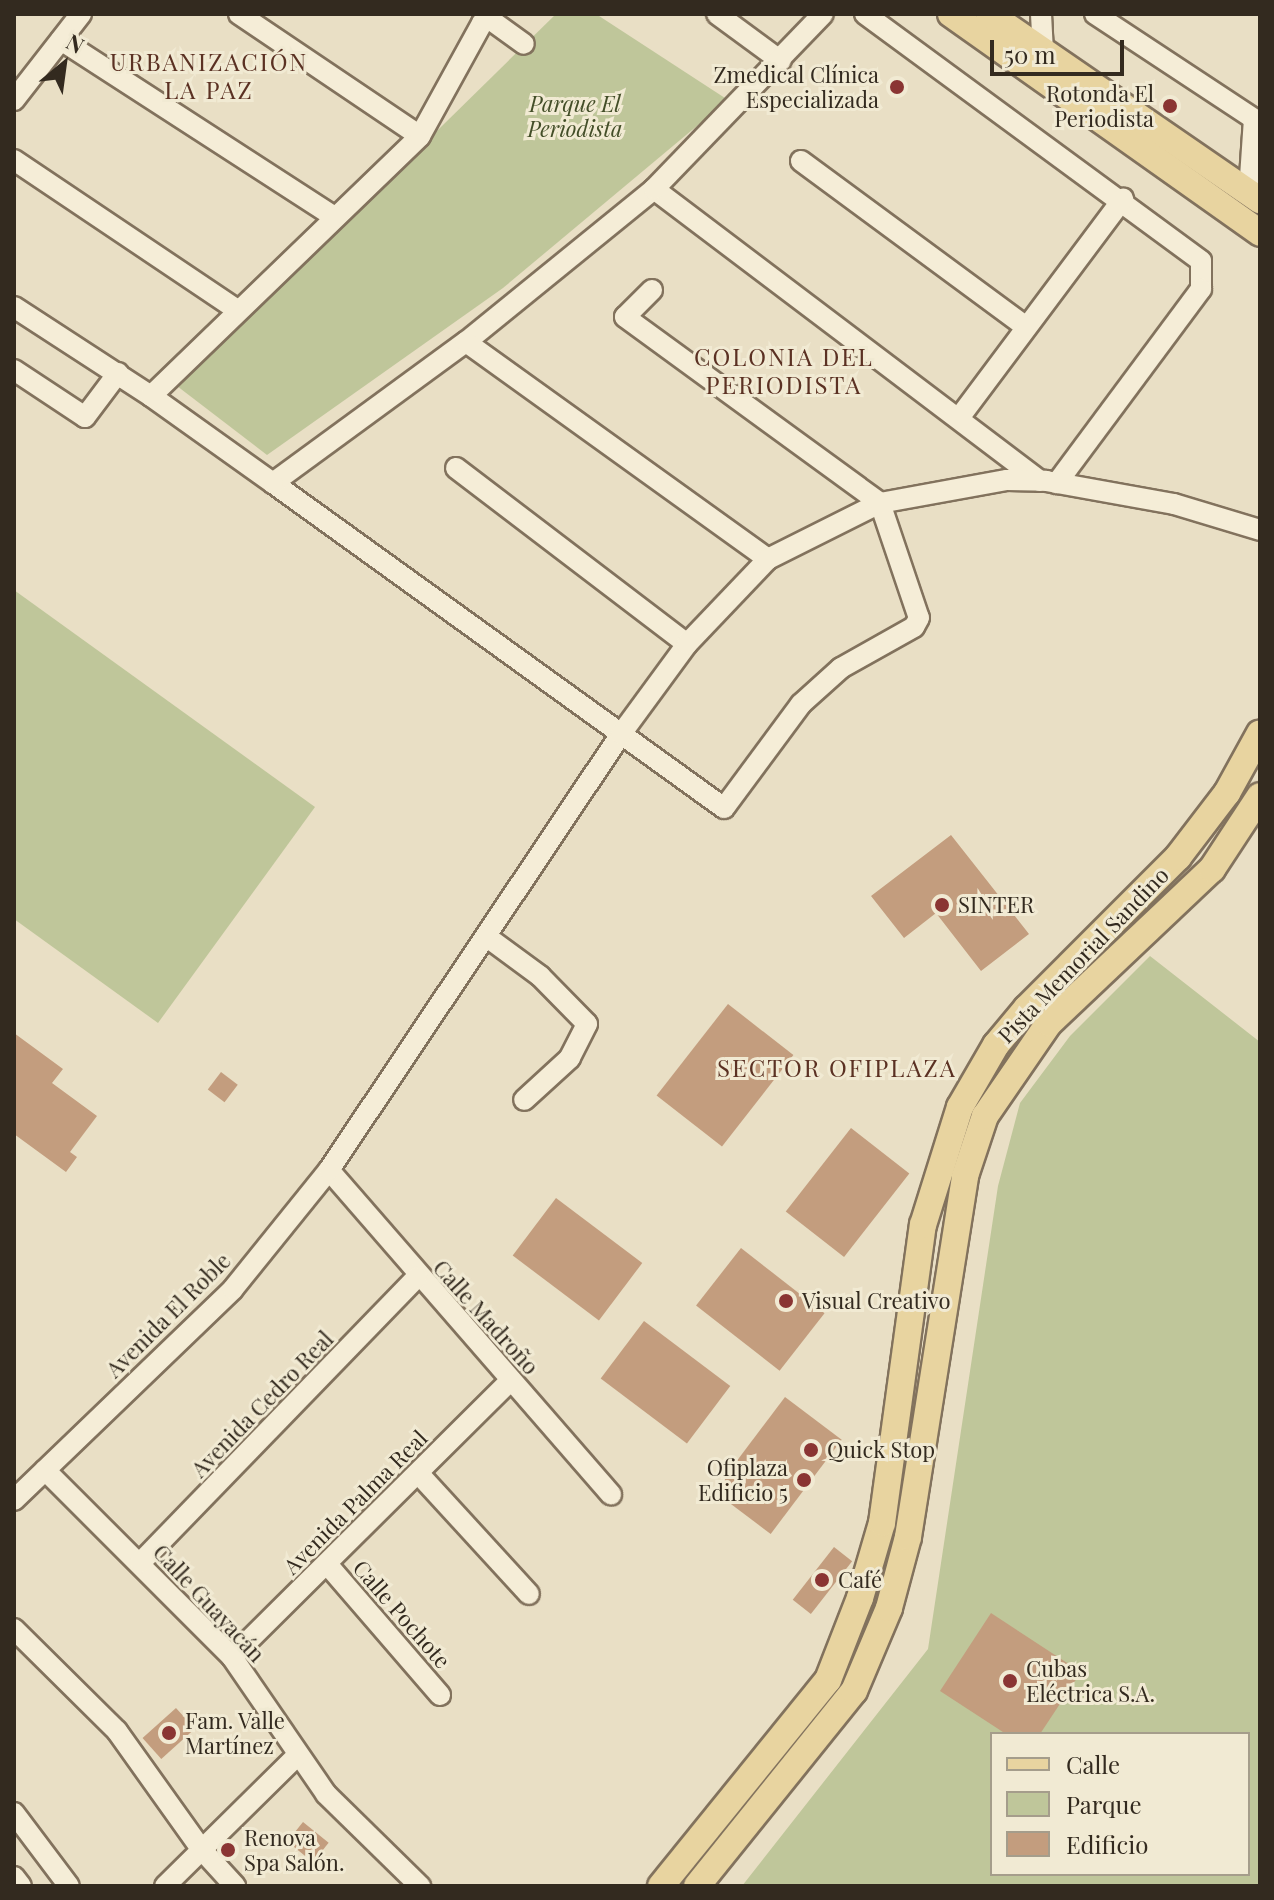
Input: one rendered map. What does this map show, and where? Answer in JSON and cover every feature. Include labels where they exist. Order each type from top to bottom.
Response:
[{"type":"main road","points":[[951,14],[1260,233]]},
{"type":"main road","points":[[989,14],[1255,196]]},
{"type":"main road","name":"Pista Memorial Sandino","points":[[670,1876],[828,1680],[882,1523],[923,1225],[960,1107],[996,1045],[1178,857],[1227,793],[1260,733]]},
{"type":"main road","name":"Pista Memorial Sandino","points":[[700,1885],[854,1691],[871,1656],[908,1537],[951,1253],[970,1161],[985,1116],[1017,1061],[1092,978],[1212,869],[1260,796]]},
{"type":"main road","points":[[925,1414],[918,1398],[924,1351],[908,1333],[928,1317],[951,1253]]},
{"type":"street","points":[[14,100],[81,14]]},
{"type":"street","points":[[239,14],[420,136]]},
{"type":"street","points":[[717,14],[781,61]]},
{"type":"street","points":[[273,483],[466,342],[654,189],[781,61],[823,14]]},
{"type":"street","points":[[654,189],[1012,459],[1049,482],[1205,279],[1195,255],[1123,199],[865,14]]},
{"type":"street","points":[[1041,14],[1043,52]]},
{"type":"street","points":[[1095,14],[1257,121],[1255,196]]},
{"type":"street","points":[[151,396],[420,136],[482,23],[488,18],[524,44]]},
{"type":"street","points":[[61,40],[335,217]]},
{"type":"street","points":[[14,160],[237,310]]},
{"type":"street","points":[[801,161],[1026,327]]},
{"type":"street","points":[[959,418],[1123,199]]},
{"type":"street","points":[[14,307],[151,396],[724,808],[791,715],[822,683],[918,622],[880,503],[625,317],[652,290]]},
{"type":"street","points":[[466,342],[768,559]]},
{"type":"street","points":[[14,370],[85,417],[118,373]]},
{"type":"street","points":[[1007,480],[1016,470],[1012,459]]},
{"type":"street","points":[[456,468],[687,644]]},
{"type":"street","name":"Avenida El Roble","points":[[14,1500],[233,1289],[329,1170],[371,1113],[621,734],[687,644],[768,559],[880,503],[1007,480],[1049,482],[1174,504],[1260,530]]},
{"type":"street","points":[[487,937],[540,976],[587,1024],[570,1058],[524,1100]]},
{"type":"street","name":"Calle Madroño","points":[[329,1170],[417,1277],[611,1494]]},
{"type":"street","name":"Avenida Cedro Real","points":[[140,1563],[417,1277]]},
{"type":"street","name":"Avenida Palma Real","points":[[232,1657],[511,1380]]},
{"type":"street","name":"Calle Guayacán","points":[[45,1470],[232,1657],[326,1794],[420,1886]]},
{"type":"street","points":[[418,1473],[529,1594]]},
{"type":"street","name":"Calle Pochote","points":[[327,1564],[440,1695]]},
{"type":"street","points":[[14,1629],[117,1731],[202,1850],[235,1886]]},
{"type":"street","points":[[165,1886],[298,1755]]},
{"type":"street","points":[[14,1813],[69,1886]]},
{"type":"street","points":[[670,1876],[700,1885]]},
{"type":"street","points":[[14,1877],[21,1886]]},
{"type":"green space","name":"Parque El Periodista","points":[[556,14],[596,14],[728,100],[503,288],[267,455],[177,386]]},
{"type":"green space","points":[[14,590],[315,807],[158,1023],[14,919]]},
{"type":"green space","points":[[1150,956],[1260,1042],[1260,1886],[742,1886],[928,1649],[998,1186],[1020,1103],[1070,1036]]},
{"type":"building","name":"SINTER","points":[[951,835],[1029,934],[981,971],[936,913],[904,938],[871,896]]},
{"type":"building","points":[[728,1004],[793,1055],[722,1147],[657,1095]]},
{"type":"building","points":[[14,1033],[63,1069],[52,1083],[97,1116],[70,1152],[77,1157],[66,1172],[14,1134]]},
{"type":"building","points":[[221,1072],[238,1085],[225,1102],[208,1090]]},
{"type":"building","points":[[851,1128],[909,1174],[844,1257],[786,1212]]},
{"type":"building","points":[[556,1198],[642,1263],[599,1320],[513,1256]]},
{"type":"building","points":[[741,1248],[825,1313],[780,1371],[696,1306]]},
{"type":"building","points":[[644,1321],[730,1386],[687,1443],[601,1379]]},
{"type":"building","points":[[785,1397],[842,1440],[771,1534],[714,1491]]},
{"type":"building","name":"Café","points":[[834,1547],[852,1561],[811,1614],[793,1600]]},
{"type":"building","name":"Cubas Eléctrica S.A.","points":[[991,1613],[1081,1672],[1041,1732],[1003,1732],[940,1691]]},
{"type":"building","name":"Fam. Valle Martínez","points":[[176,1708],[195,1729],[161,1759],[143,1738]]},
{"type":"building","points":[[303,1822],[329,1843],[313,1862],[287,1841]]},
{"type":"place","name":"Zmedical Clínica Especializada","points":[[897,87]]},
{"type":"place","name":"Rotonda El Periodista","points":[[1170,106]]},
{"type":"place","name":"SINTER","points":[[942,905]]},
{"type":"place","name":"Visual Creativo","points":[[786,1301]]},
{"type":"place","name":"Quick Stop","points":[[811,1450]]},
{"type":"place","name":"Ofiplaza Edificio 5","points":[[804,1480]]},
{"type":"place","name":"Café","points":[[822,1580]]},
{"type":"place","name":"Cubas Eléctrica S.A.","points":[[1010,1681]]},
{"type":"place","name":"Fam. Valle Martínez","points":[[169,1733]]},
{"type":"place","name":"Renova Spa Salón.","points":[[228,1850]]},
{"type":"district","name":"URBANIZACIÓN LA PAZ","points":[[209,76]]},
{"type":"district","name":"COLONIA DEL PERIODISTA","points":[[784,371]]},
{"type":"district","name":"SECTOR OFIPLAZA","points":[[837,1068]]}]
